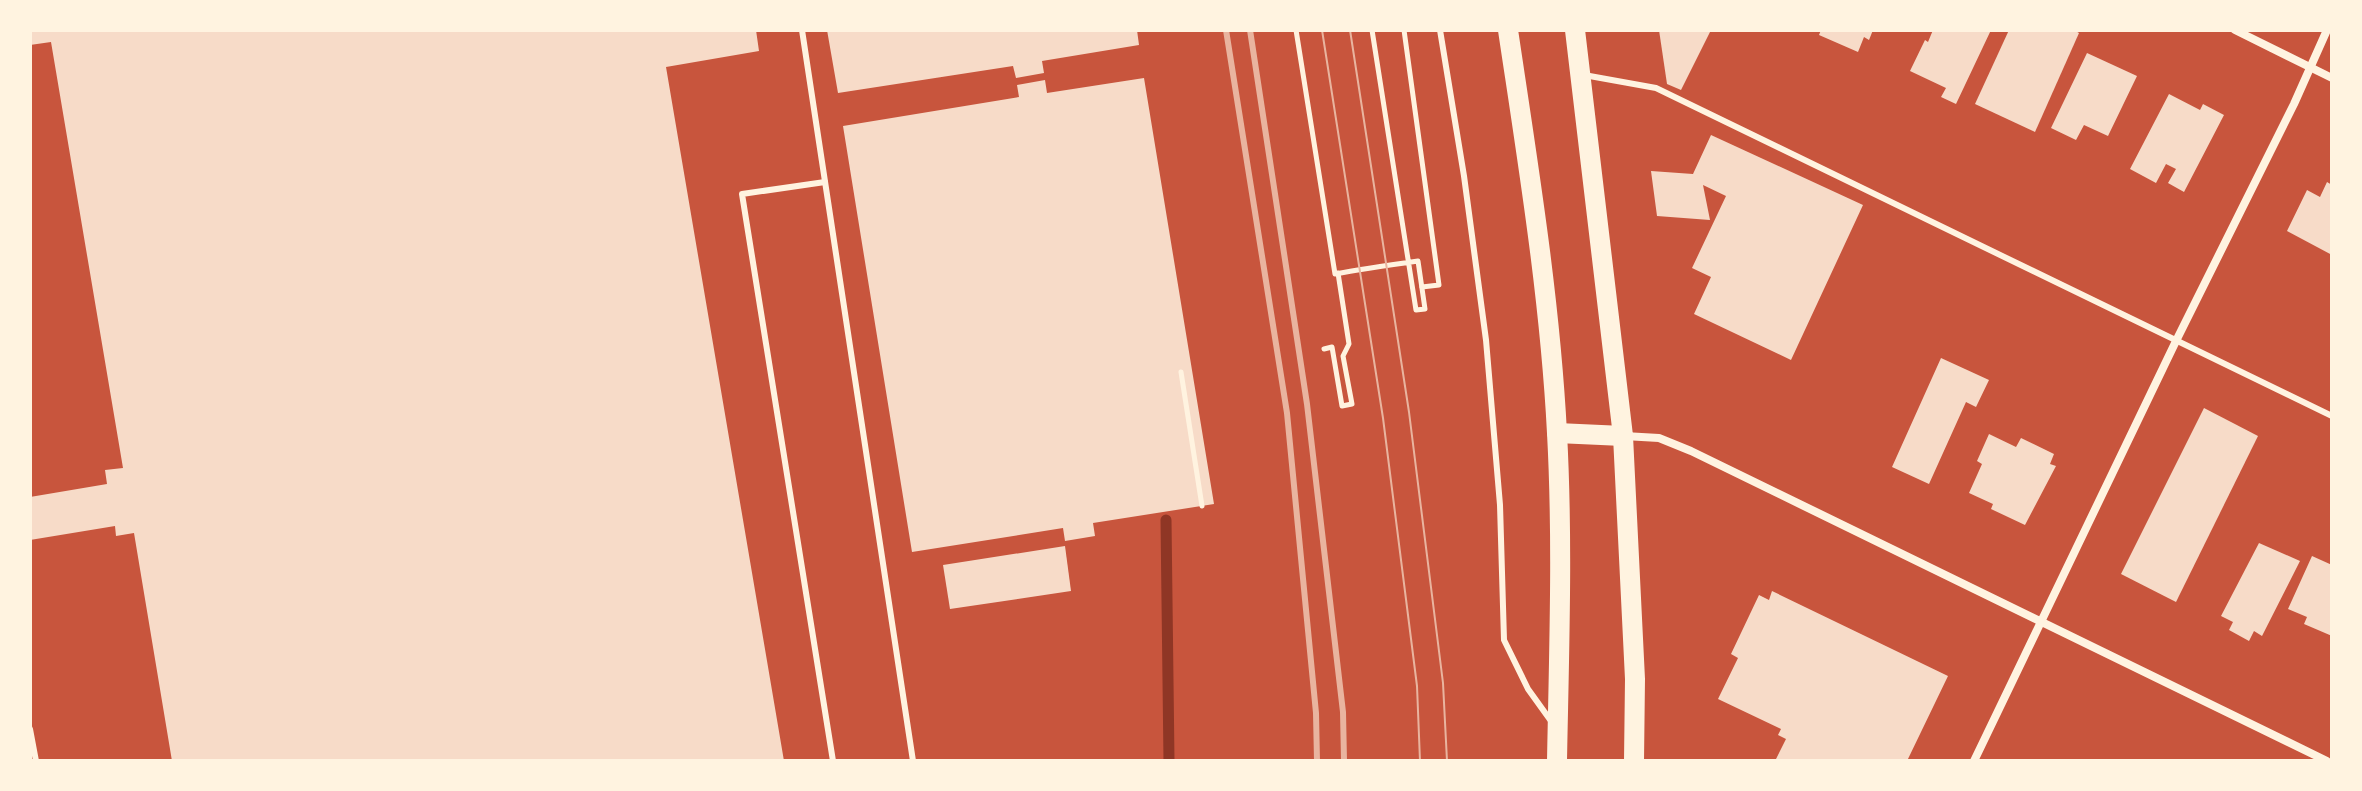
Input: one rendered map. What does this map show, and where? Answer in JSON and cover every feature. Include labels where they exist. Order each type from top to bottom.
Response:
[{"type":"main road","points":[[1508,30],[1548,323],[1557,433],[1561,561],[1557,761]]},
{"type":"main road","points":[[1575,30],[1623,436],[1635,679],[1634,761]]},
{"type":"main road","points":[[1557,433],[1623,436]]},
{"type":"street","points":[[2235,30],[2332,78]]},
{"type":"street","points":[[1974,761],[2294,104],[2327,30]]},
{"type":"street","points":[[1623,436],[1659,438],[1691,451],[2327,761]]},
{"type":"lane","points":[[802,30],[913,761]]},
{"type":"lane","points":[[1440,30],[1486,340],[1500,505],[1504,640],[1528,689],[1558,730]]},
{"type":"lane","points":[[1580,74],[1656,88],[2332,416]]},
{"type":"lane","points":[[825,182],[742,194],[833,761]]},
{"type":"lane","points":[[30,729],[36,761]]},
{"type":"path","points":[[1296,30],[1335,274],[1338,273],[1409,262],[1418,261],[1425,309],[1416,310],[1409,262],[1372,30]]},
{"type":"path","points":[[1404,30],[1439,285],[1422,287]]},
{"type":"path","points":[[1332,347],[1342,406],[1352,404],[1343,356],[1349,344],[1338,273]]},
{"type":"path","points":[[1324,349],[1349,344]]},
{"type":"path","points":[[1181,372],[1202,506]]},
{"type":"building","points":[[30,30],[756,30],[759,51],[666,67],[784,761],[172,761],[134,533],[116,536],[115,526],[30,540],[30,497],[107,484],[105,470],[123,468],[51,42],[30,45]]},
{"type":"building","points":[[827,30],[1137,30],[1139,45],[1042,61],[1044,73],[1016,78],[1013,66],[838,93]]},
{"type":"building","points":[[1659,30],[1711,30],[1681,90],[1667,84]]},
{"type":"building","points":[[1821,30],[1873,30],[1869,40],[1864,37],[1858,52],[1819,35]]},
{"type":"building","points":[[1933,30],[1991,30],[1956,104],[1941,97],[1946,88],[1910,71]]},
{"type":"building","points":[[2009,30],[2074,30],[2079,33],[2035,132],[1975,104]]},
{"type":"building","points":[[2087,53],[2137,76],[2108,136],[2084,125],[2076,140],[2051,128]]},
{"type":"building","points":[[1144,78],[1214,504],[1093,523],[1095,536],[1065,541],[1063,528],[912,552],[843,126],[1019,97],[1017,85],[1045,80],[1047,93]]},
{"type":"building","points":[[2169,94],[2200,110],[2203,104],[2224,115],[2184,192],[2168,183],[2176,169],[2166,164],[2156,183],[2130,169]]},
{"type":"building","points":[[1711,135],[1863,205],[1791,360],[1694,314],[1711,277],[1692,268],[1726,196],[1703,185],[1710,220],[1657,216],[1651,171],[1693,174]]},
{"type":"building","points":[[2327,182],[2332,185],[2332,255],[2287,231],[2307,190],[2320,197]]},
{"type":"building","points":[[1941,358],[1989,380],[1976,407],[1966,402],[1929,484],[1892,467]]},
{"type":"building","points":[[2204,408],[2258,436],[2176,602],[2121,574]]},
{"type":"building","points":[[1989,434],[2016,447],[2021,438],[2054,454],[2050,464],[2056,466],[2025,525],[1991,509],[1993,504],[1969,493],[1982,464],[1977,461]]},
{"type":"building","points":[[2259,543],[2300,561],[2262,636],[2254,631],[2249,641],[2229,630],[2233,622],[2221,616]]},
{"type":"building","points":[[1065,546],[1071,591],[950,609],[943,565]]},
{"type":"building","points":[[2312,556],[2332,565],[2332,636],[2304,624],[2307,617],[2288,609]]},
{"type":"building","points":[[1772,591],[1948,676],[1907,761],[1775,761],[1786,739],[1778,735],[1781,729],[1718,699],[1738,658],[1731,654],[1759,595],[1769,600]]},
{"type":"waterway","points":[[1166,520],[1169,761]]},
{"type":"tram line","points":[[1322,30],[1383,418],[1417,686],[1420,761]]},
{"type":"tram line","points":[[1350,30],[1409,412],[1443,683],[1447,761]]},
{"type":"railway","points":[[1226,30],[1287,413],[1316,713],[1317,761]]},
{"type":"railway","points":[[1250,30],[1307,404],[1343,712],[1344,761]]}]
